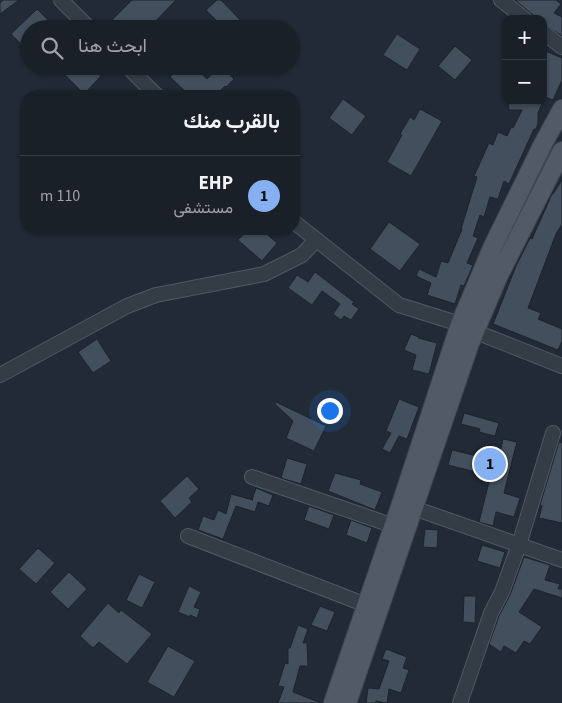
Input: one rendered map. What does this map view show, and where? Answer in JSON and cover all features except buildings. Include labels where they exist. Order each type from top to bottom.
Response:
[{"type":"main road","points":[[333,703],[373,607],[407,506],[460,324],[492,248],[542,144],[562,109]]},
{"type":"main road","points":[[347,703],[394,526],[407,506],[470,343],[499,274],[562,151]]},
{"type":"street","points":[[61,0],[81,20]]},
{"type":"street","points":[[501,0],[520,15]]},
{"type":"street","points":[[547,35],[562,47]]},
{"type":"street","points":[[136,75],[151,90]]},
{"type":"street","points":[[300,227],[399,305],[460,324],[562,366]]},
{"type":"street","points":[[0,375],[127,306],[156,295],[264,274],[302,255],[316,240]]},
{"type":"street","points":[[460,703],[491,614],[502,592],[519,545],[554,433]]},
{"type":"street","points":[[252,477],[394,526]]},
{"type":"street","points":[[407,506],[562,560]]},
{"type":"street","points":[[188,536],[373,607]]},
{"type":"place","name":"EHP","points":[[490,464]]}]
